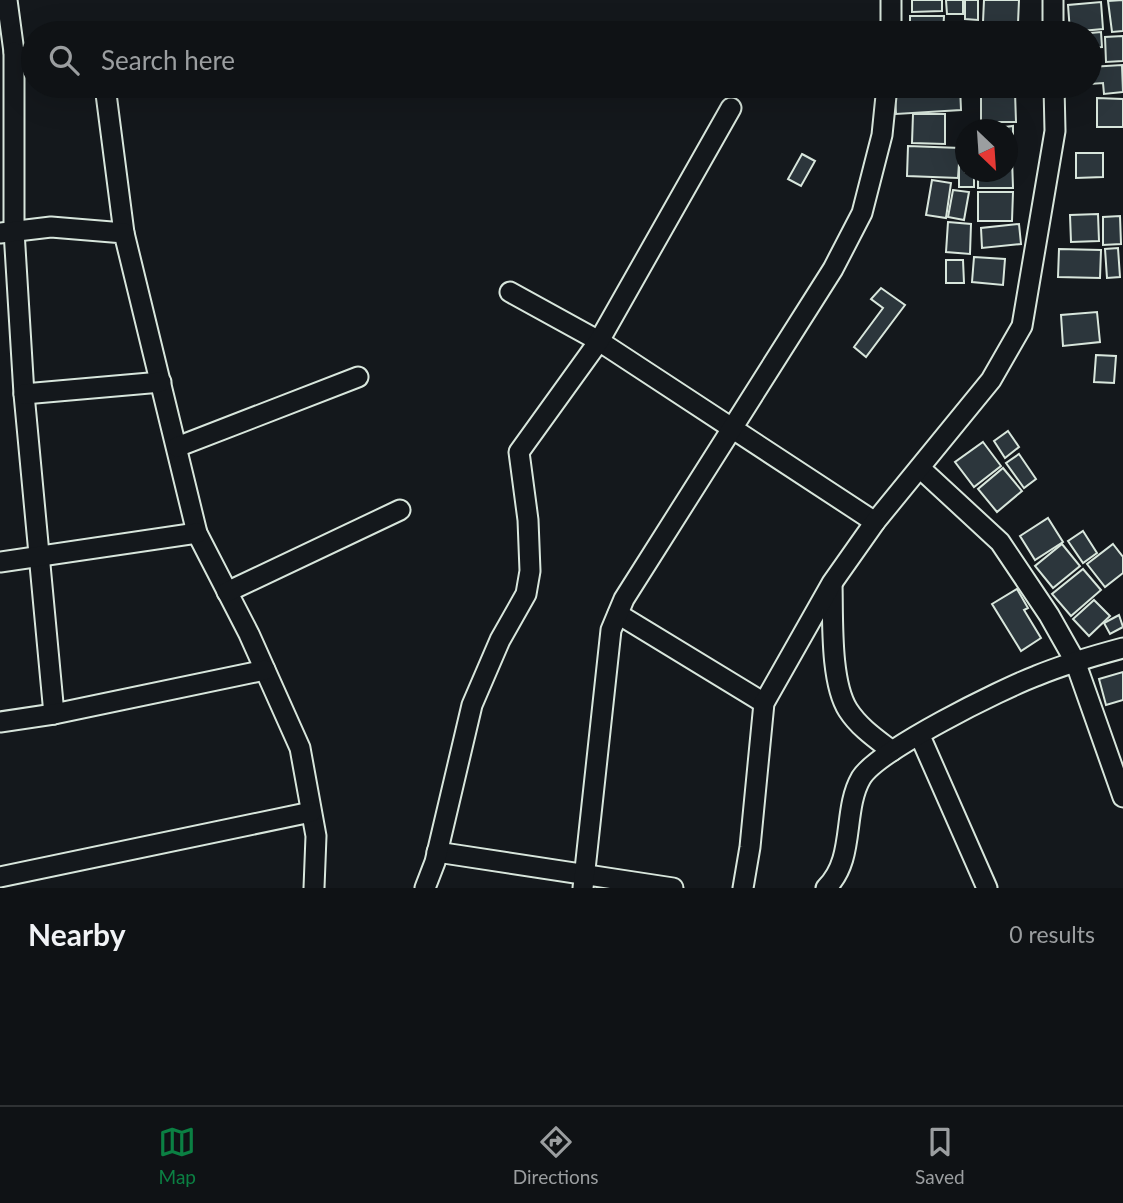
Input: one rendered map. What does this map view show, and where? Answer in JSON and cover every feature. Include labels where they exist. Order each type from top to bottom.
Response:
[{"type":"street","points":[[7,0],[14,52],[7,232],[54,714]]},
{"type":"street","points":[[891,0],[891,21]]},
{"type":"street","points":[[1053,0],[1053,21]]},
{"type":"street","points":[[14,52],[21,57]]},
{"type":"street","points":[[107,98],[124,233],[197,533],[265,670],[300,748],[316,836],[314,888]]},
{"type":"street","points":[[584,882],[605,664],[611,630],[624,599],[833,269],[862,213],[882,135],[886,98]]},
{"type":"street","points":[[743,888],[750,847],[764,703],[832,583],[875,522],[991,380],[1021,326],[1055,131],[1055,98]]},
{"type":"street","points":[[425,888],[437,852],[472,705],[500,640],[526,594],[530,571],[528,520],[519,452],[599,341],[731,108]]},
{"type":"street","points":[[7,232],[51,227],[124,233]]},
{"type":"street","points":[[510,292],[599,341],[875,522]]},
{"type":"street","points":[[177,447],[358,377]]},
{"type":"street","points":[[24,394],[161,382]]},
{"type":"street","points":[[921,469],[1000,542],[1049,615],[1075,661],[1123,797]]},
{"type":"street","points":[[227,592],[400,510]]},
{"type":"street","points":[[0,562],[197,533]]},
{"type":"street","points":[[832,583],[834,661],[846,707],[864,730],[892,751]]},
{"type":"street","points":[[618,614],[764,703]]},
{"type":"street","points":[[827,888],[839,874],[861,778],[868,769],[892,751],[1033,677],[1075,661],[1123,648]]},
{"type":"street","points":[[0,722],[54,714],[265,670]]},
{"type":"street","points":[[920,736],[987,888]]},
{"type":"street","points":[[0,877],[312,812]]},
{"type":"street","points":[[437,852],[584,882],[673,888]]},
{"type":"building","points":[[912,0],[942,0],[942,11],[912,12]]},
{"type":"building","points":[[946,0],[963,0],[963,14],[947,14]]},
{"type":"building","points":[[965,0],[978,0],[978,20],[965,19]]},
{"type":"building","points":[[984,0],[1019,0],[1018,21],[983,21]]},
{"type":"building","points":[[1123,0],[1123,31],[1112,32],[1108,1]]},
{"type":"building","points":[[1101,2],[1103,29],[1102,21],[1069,21],[1068,5]]},
{"type":"building","points":[[910,16],[944,16],[944,21],[910,21]]},
{"type":"building","points":[[1123,36],[1123,61],[1106,62],[1105,37]]},
{"type":"building","points":[[1122,65],[1123,92],[1104,94],[1102,66]]},
{"type":"building","points":[[895,98],[960,98],[961,110],[896,114]]},
{"type":"building","points":[[981,98],[1015,98],[1016,119],[981,119]]},
{"type":"building","points":[[1097,98],[1123,99],[1123,127],[1097,127]]},
{"type":"building","points":[[913,114],[945,114],[945,144],[912,143]]},
{"type":"building","points":[[908,146],[955,148],[955,178],[907,176]]},
{"type":"building","points":[[1076,153],[1103,153],[1103,177],[1076,178]]},
{"type":"building","points":[[802,154],[815,161],[801,186],[788,179]]},
{"type":"building","points":[[932,180],[951,183],[946,218],[926,215]]},
{"type":"building","points":[[959,182],[974,182],[974,187],[959,187]]},
{"type":"building","points":[[978,182],[1013,182],[1013,188],[978,188]]},
{"type":"building","points":[[953,190],[969,192],[964,220],[948,217]]},
{"type":"building","points":[[978,192],[1013,192],[1012,221],[978,221]]},
{"type":"building","points":[[1098,214],[1099,241],[1071,242],[1070,215]]},
{"type":"building","points":[[1120,216],[1121,244],[1103,245],[1103,217]]},
{"type":"building","points":[[948,222],[971,224],[970,254],[946,252]]},
{"type":"building","points":[[1019,224],[1021,244],[982,248],[981,228]]},
{"type":"building","points":[[1118,248],[1120,277],[1107,278],[1105,249]]},
{"type":"building","points":[[1059,249],[1101,250],[1100,278],[1058,277]]},
{"type":"building","points":[[974,257],[1005,259],[1003,285],[972,282]]},
{"type":"building","points":[[946,260],[963,260],[964,283],[946,283]]},
{"type":"building","points":[[881,288],[905,305],[866,357],[854,347],[883,308],[871,299]]},
{"type":"building","points":[[1097,312],[1100,342],[1063,346],[1061,315]]},
{"type":"building","points":[[1096,355],[1116,356],[1114,383],[1094,382]]},
{"type":"building","points":[[1008,431],[1019,447],[1005,458],[994,441]]},
{"type":"building","points":[[983,442],[1001,466],[974,487],[955,462]]},
{"type":"building","points":[[1019,454],[1036,479],[1024,488],[1006,463]]},
{"type":"building","points":[[1003,468],[1022,491],[997,512],[978,489]]},
{"type":"building","points":[[1048,518],[1063,542],[1035,560],[1020,536]]},
{"type":"building","points":[[1083,531],[1097,553],[1083,563],[1068,541]]},
{"type":"building","points":[[1062,544],[1080,566],[1053,588],[1035,566]]},
{"type":"building","points":[[1113,544],[1123,557],[1123,573],[1105,587],[1087,564]]},
{"type":"building","points":[[1083,569],[1101,590],[1071,616],[1052,594]]},
{"type":"building","points":[[1017,589],[1028,608],[1024,610],[1041,638],[1021,651],[992,604]]},
{"type":"building","points":[[1094,600],[1110,616],[1089,636],[1073,619]]},
{"type":"building","points":[[1119,615],[1123,627],[1110,634],[1104,623]]},
{"type":"building","points":[[1123,672],[1123,700],[1106,705],[1099,679]]}]
